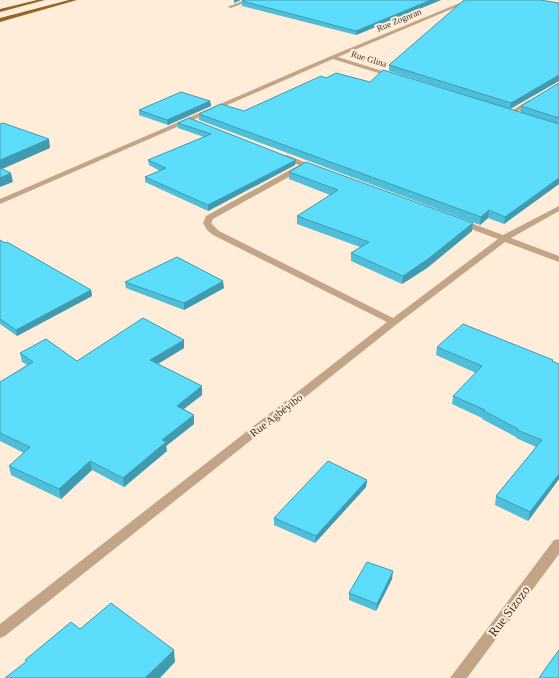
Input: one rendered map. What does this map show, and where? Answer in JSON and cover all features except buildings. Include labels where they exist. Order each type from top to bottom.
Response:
[{"type":"main road","points":[[0,11],[43,0]]},
{"type":"main road","points":[[0,20],[75,0]]},
{"type":"street","points":[[229,7],[250,0]]},
{"type":"street","name":"Rue Zognran","points":[[0,202],[333,57],[471,0]]},
{"type":"street","name":"Rue Glina","points":[[333,57],[399,77]]},
{"type":"street","points":[[511,113],[538,96]]},
{"type":"street","points":[[503,110],[518,115]]},
{"type":"street","points":[[190,120],[204,125]]},
{"type":"street","points":[[280,155],[320,170]]},
{"type":"street","points":[[305,165],[209,218],[207,223],[210,228],[223,237],[394,322]]},
{"type":"street","name":"Rue Agbéyibo","points":[[0,632],[394,322],[504,239],[559,208]]},
{"type":"street","points":[[451,219],[559,259]]},
{"type":"street","name":"Rue Sizozo","points":[[458,678],[559,544]]}]
